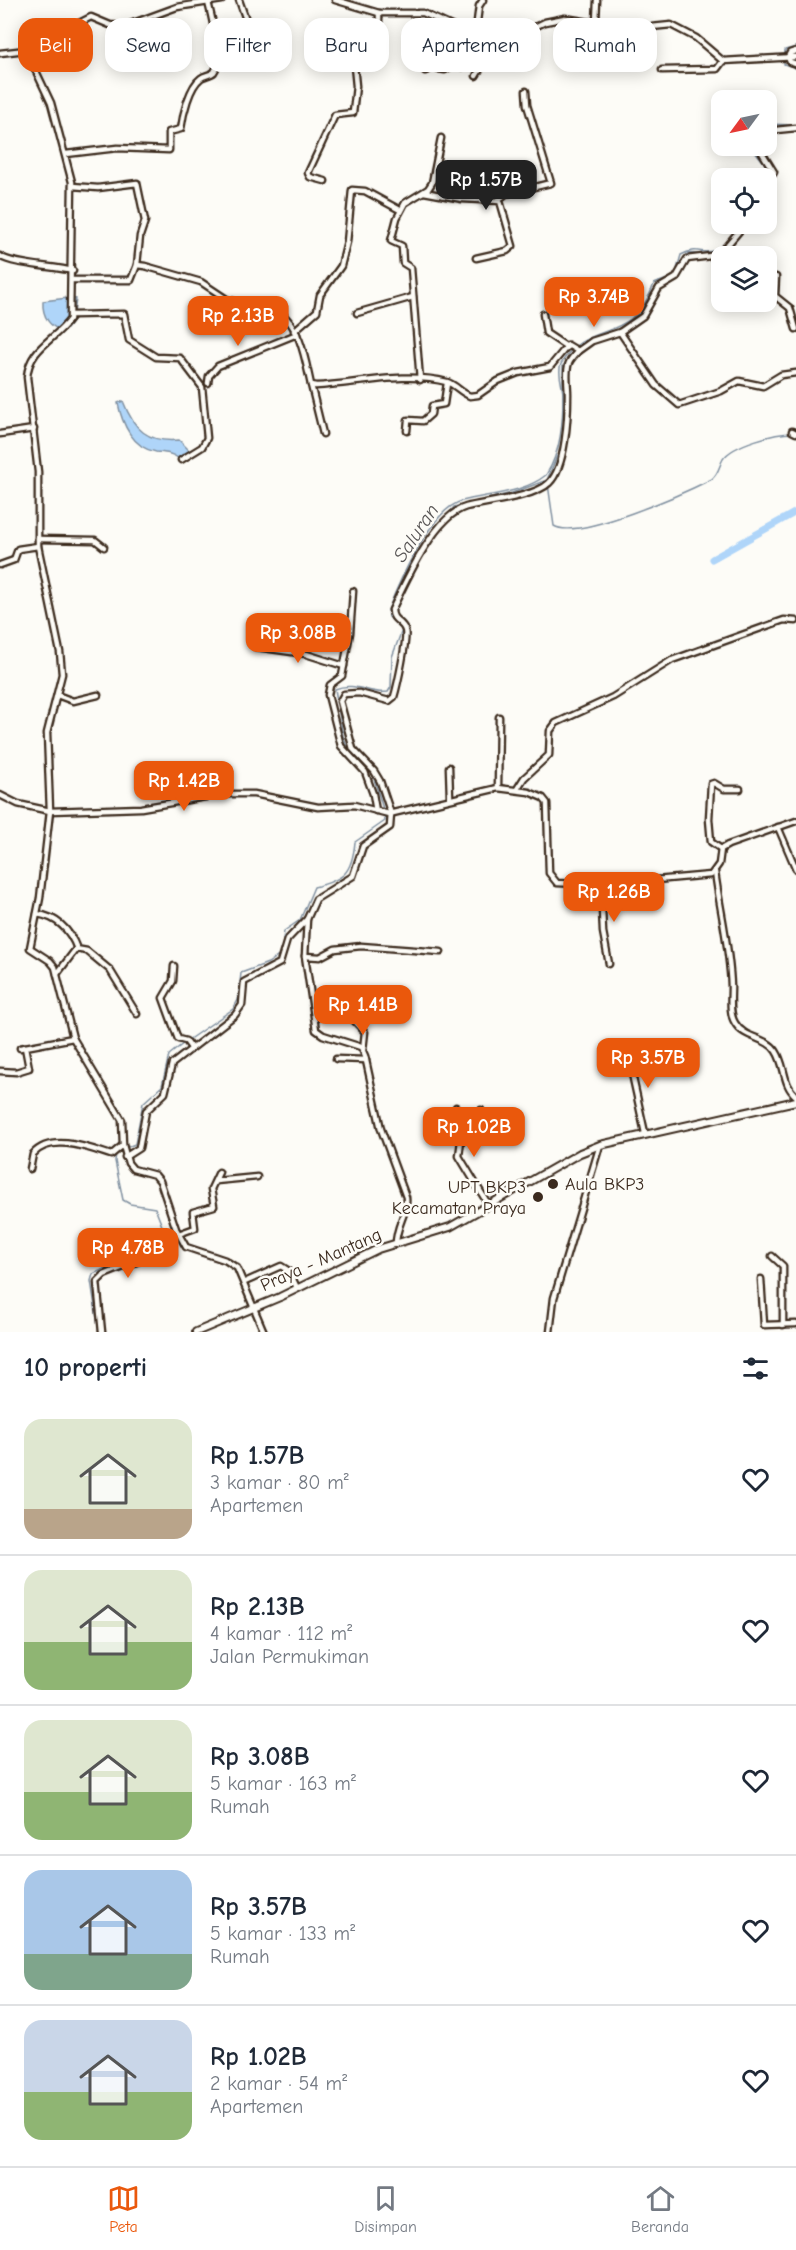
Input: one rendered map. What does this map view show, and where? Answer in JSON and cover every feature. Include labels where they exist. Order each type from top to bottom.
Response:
[{"type":"main road","name":"Praya - Mantang","points":[[196,1332],[297,1288],[378,1249],[450,1227],[488,1204],[600,1145],[796,1099]]},
{"type":"street","points":[[89,18],[110,25],[124,26],[177,7],[222,0]]},
{"type":"street","points":[[240,0],[246,18]]},
{"type":"street","points":[[335,0],[379,13],[423,14],[432,18]]},
{"type":"street","points":[[477,18],[479,6],[483,0]]},
{"type":"street","points":[[596,18],[597,0]]},
{"type":"street","points":[[66,154],[117,148],[169,150],[169,132],[181,129],[183,109],[195,86],[201,78],[214,72],[216,67],[217,51],[208,2]]},
{"type":"street","points":[[325,181],[310,177],[312,163],[335,115],[353,113],[356,86],[352,46],[378,33],[379,13]]},
{"type":"street","points":[[657,26],[671,25],[696,38],[723,61],[778,56],[796,57]]},
{"type":"street","points":[[0,53],[18,51]]},
{"type":"street","points":[[787,57],[796,51]]},
{"type":"street","points":[[787,57],[790,62],[796,64]]},
{"type":"street","points":[[662,70],[693,67],[717,69],[723,61]]},
{"type":"street","points":[[36,72],[51,103],[66,154],[72,186],[73,280],[72,315],[69,322],[44,344],[29,363],[27,384],[38,472],[38,539],[60,652],[62,674],[47,733],[50,810],[37,914],[30,948],[52,963],[57,974],[73,1038],[122,1120],[124,1150],[133,1169],[155,1175],[160,1181],[178,1233],[191,1250],[232,1264],[245,1282],[264,1332]]},
{"type":"street","points":[[476,76],[478,72]]},
{"type":"street","points":[[424,192],[462,199],[498,200],[506,195],[547,185],[551,181],[527,105],[526,91]]},
{"type":"street","points":[[777,130],[796,128]]},
{"type":"street","points":[[420,380],[411,268],[403,263],[402,246],[391,241],[400,210],[412,198],[429,188],[437,168],[441,138]]},
{"type":"street","points":[[72,186],[98,188],[137,183],[145,221],[140,236],[133,280],[73,280]]},
{"type":"street","points":[[208,383],[209,376],[218,366],[296,332],[317,311],[320,295],[341,266],[347,242],[352,190],[365,191],[400,210]]},
{"type":"street","points":[[476,258],[507,251],[513,246],[502,204],[498,200]]},
{"type":"street","points":[[30,1169],[33,1154],[44,1146],[76,1145],[111,1155],[139,1148],[146,1112],[165,1093],[172,1064],[189,1045],[236,1015],[242,1005],[244,982],[280,963],[287,940],[307,919],[319,896],[353,876],[363,846],[388,830],[391,824],[390,814],[374,771],[353,749],[340,701],[344,694],[352,693],[389,701],[394,697],[407,640],[405,627],[394,618],[392,610],[420,553],[453,514],[465,508],[501,501],[544,486],[553,478],[562,455],[568,398],[567,369],[577,351],[592,341],[620,332],[643,316],[659,288],[676,278],[687,259],[718,255],[737,234]]},
{"type":"street","points":[[0,256],[6,260],[49,265],[73,271]]},
{"type":"street","points":[[137,265],[201,282],[236,303],[279,311],[296,332],[304,350],[323,434]]},
{"type":"street","points":[[357,313],[413,297]]},
{"type":"street","points":[[777,298],[790,308],[796,328]]},
{"type":"street","points":[[72,315],[124,314],[129,340],[156,357],[180,358],[190,368],[202,387],[207,438],[201,447],[181,460]]},
{"type":"street","points":[[543,314],[546,333],[577,351]]},
{"type":"street","points":[[620,332],[656,385],[679,405],[721,391],[739,381],[763,386],[782,375],[796,374]]},
{"type":"street","points":[[311,385],[420,380],[447,382],[463,393],[478,395],[498,381],[550,367],[569,346]]},
{"type":"street","points":[[407,431],[408,420],[423,421],[431,414],[432,406],[445,402],[447,382]]},
{"type":"street","points":[[0,434],[34,429]]},
{"type":"street","points":[[38,539],[95,540],[104,547]]},
{"type":"street","points":[[0,565],[15,559],[18,549],[39,546]]},
{"type":"street","points":[[353,591],[350,633],[342,675],[330,685],[328,695],[341,746],[365,772],[378,812]]},
{"type":"street","points":[[517,789],[524,778],[549,755],[550,731],[556,723],[613,697],[672,660],[784,620],[796,621]]},
{"type":"street","points":[[256,647],[306,654],[344,666]]},
{"type":"street","points":[[57,695],[74,701],[98,695]]},
{"type":"street","points":[[498,788],[499,717]]},
{"type":"street","points":[[449,767],[450,798]]},
{"type":"street","points":[[722,849],[711,842],[709,819],[711,784],[714,783],[728,790],[740,789]]},
{"type":"street","points":[[0,795],[18,804],[50,810],[141,808],[240,794],[318,807],[354,805],[390,814],[498,788],[517,789],[538,795],[547,803],[547,854],[551,878],[564,885],[600,885],[704,877],[715,872]]},
{"type":"street","points":[[722,849],[796,821]]},
{"type":"street","points":[[778,827],[796,869]]},
{"type":"street","points":[[722,849],[715,872],[731,978],[732,1016],[737,1026],[748,1035],[774,1048],[782,1063],[787,1086],[796,1099]]},
{"type":"street","points":[[600,885],[603,932],[609,964]]},
{"type":"street","points":[[37,914],[48,916],[67,929],[77,949]]},
{"type":"street","points":[[307,919],[305,956],[316,1030],[323,1035],[363,1050]]},
{"type":"street","points":[[305,956],[320,957],[335,949],[361,946],[441,952]]},
{"type":"street","points":[[57,974],[77,949]]},
{"type":"street","points":[[77,949],[87,951],[110,970],[137,1014]]},
{"type":"street","points":[[174,966],[173,981],[163,997],[163,1005],[178,1039],[189,1045]]},
{"type":"street","points":[[341,991],[345,1011],[365,1032],[363,1050],[381,1129],[406,1197],[406,1209],[397,1227],[396,1244]]},
{"type":"street","points":[[0,1071],[16,1072],[29,1068],[22,1047],[73,1038]]},
{"type":"street","points":[[627,1051],[645,1133]]},
{"type":"street","points":[[336,1059],[366,1060]]},
{"type":"street","points":[[456,1107],[463,1125],[459,1156],[488,1204]]},
{"type":"street","points":[[463,1125],[481,1110]]},
{"type":"street","points":[[550,1332],[554,1298],[600,1145]]},
{"type":"street","points":[[102,1332],[97,1282],[104,1275],[151,1256],[178,1233],[196,1227],[194,1211],[214,1206],[211,1189],[219,1172]]},
{"type":"street","points":[[216,1181],[258,1177]]},
{"type":"street","points":[[772,1256],[783,1266],[783,1325]]},
{"type":"street","points":[[245,1282],[281,1266],[289,1271],[297,1288]]},
{"type":"street","points":[[761,1279],[764,1324],[796,1324]]},
{"type":"water","points":[[76,299],[73,321],[67,329],[56,328],[46,317],[43,301]]},
{"type":"water","points":[[123,401],[137,427],[151,437],[179,440],[190,451],[178,458],[141,446],[130,434],[122,419],[118,403]]},
{"type":"waterway","name":"Saluran","points":[[796,47],[785,50],[784,64],[796,68]]},
{"type":"waterway","name":"Saluran","points":[[787,56],[792,49],[796,49]]},
{"type":"waterway","name":"Saluran","points":[[777,124],[796,125]]},
{"type":"waterway","name":"Saluran","points":[[777,127],[784,127]]},
{"type":"waterway","name":"Saluran","points":[[759,156],[768,168]]},
{"type":"waterway","name":"Saluran","points":[[349,752],[343,736],[335,689],[356,687],[375,692],[388,692],[391,687],[392,657],[402,630],[389,617],[388,610],[408,565],[439,517],[450,507],[462,501],[527,486],[546,475],[555,457],[562,427],[561,364],[583,341],[621,325],[633,317],[644,304],[654,284],[675,276],[681,255],[695,251],[710,252],[723,245],[732,236]]},
{"type":"waterway","name":"Saluran","points":[[679,269],[688,253],[707,255]]},
{"type":"waterway","name":"Saluran","points":[[652,296],[659,282]]},
{"type":"waterway","name":"Saluran","points":[[563,413],[563,366],[580,345],[589,340]]},
{"type":"waterway","points":[[548,484],[554,526],[567,529],[585,527],[632,513],[712,479],[718,472],[723,459],[745,444],[766,437],[793,433]]},
{"type":"waterway","name":"Saluran","points":[[403,578],[412,560],[454,507],[512,493],[547,480],[557,456]]},
{"type":"waterway","points":[[712,559],[796,512]]},
{"type":"waterway","name":"Saluran","points":[[355,758],[372,772],[383,809]]},
{"type":"waterway","name":"Saluran","points":[[282,950],[284,931],[300,920],[314,887],[333,881],[345,874],[352,861],[355,842],[385,821],[384,814]]},
{"type":"waterway","name":"Saluran","points":[[188,1040],[233,1009],[238,1000],[241,973],[268,963],[280,955]]},
{"type":"waterway","name":"Saluran","points":[[120,1150],[135,1144],[143,1103],[162,1086],[169,1055],[184,1043]]},
{"type":"waterway","name":"Saluran","points":[[99,1332],[91,1281],[93,1274],[153,1247],[160,1241],[164,1231],[155,1208],[130,1204],[123,1200],[115,1161],[116,1153]]},
{"type":"place","name":"Aula BKP3","points":[[553,1184]]},
{"type":"place","name":"UPT BKP3 Kecamatan Praya","points":[[538,1197]]}]
